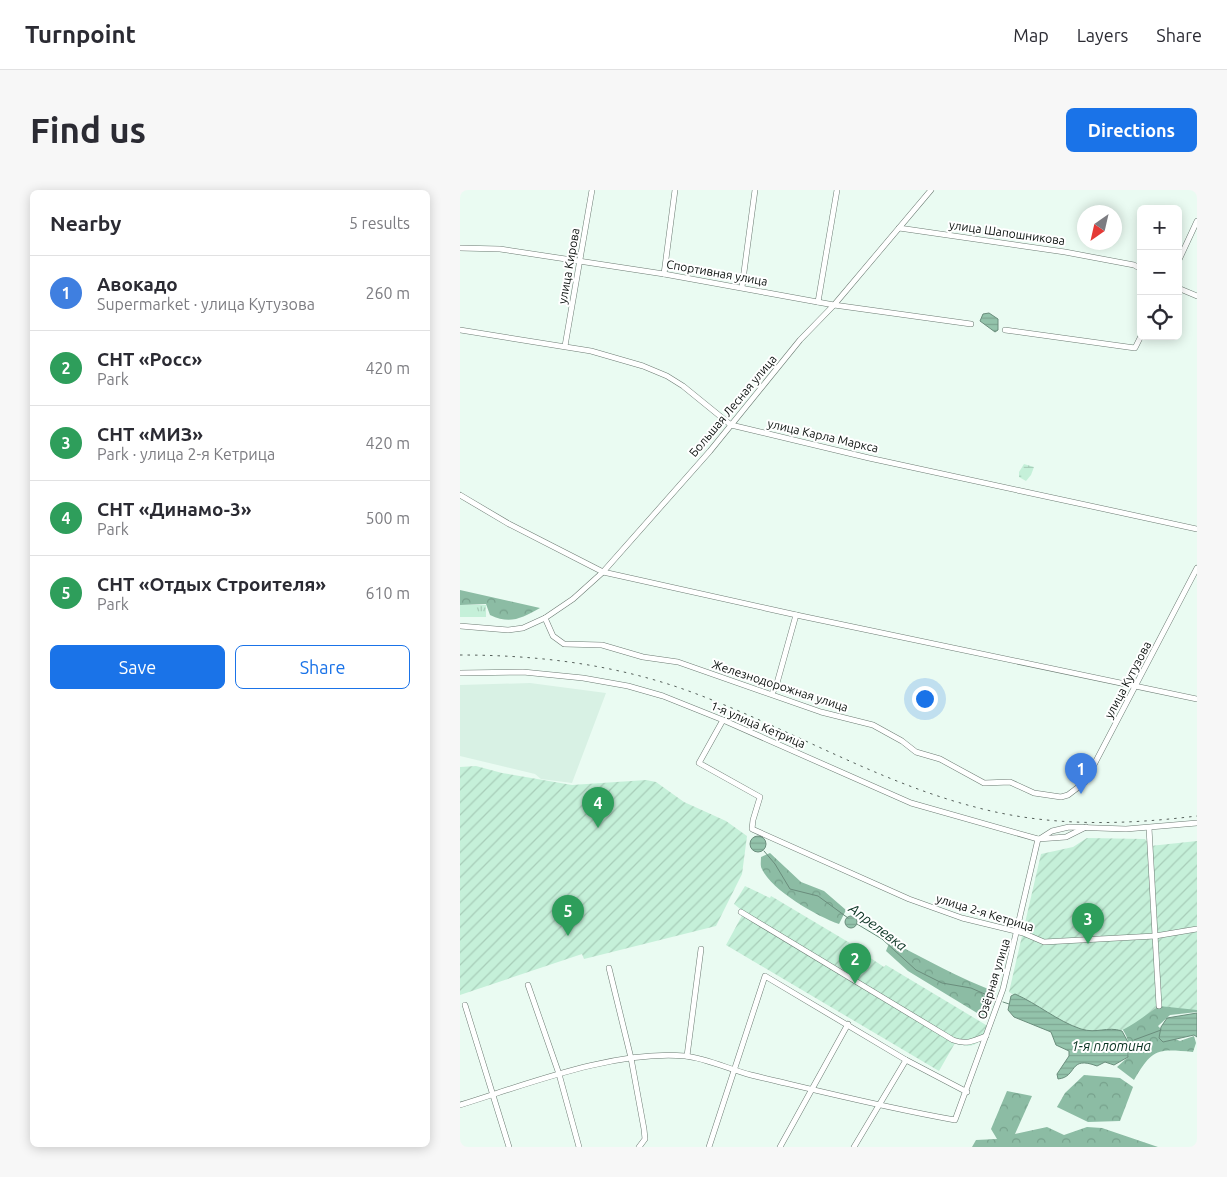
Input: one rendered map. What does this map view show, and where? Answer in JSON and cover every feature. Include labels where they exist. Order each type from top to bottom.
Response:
[{"type":"street","name":"улица Кирова","points":[[565,346],[592,190]]},
{"type":"street","points":[[664,274],[675,190]]},
{"type":"street","points":[[742,287],[755,190]]},
{"type":"street","points":[[818,302],[837,190]]},
{"type":"street","name":"Большая Лесная улица","points":[[460,626],[508,630],[523,628],[545,618],[573,599],[603,572],[731,425],[800,340],[834,305],[931,190]]},
{"type":"street","points":[[1182,253],[1197,221]]},
{"type":"street","name":"улица Шапошникова","points":[[899,228],[1065,252],[1137,267]]},
{"type":"street","name":"Спортивная улица","points":[[460,248],[500,249],[581,261],[742,287],[834,305],[971,324]]},
{"type":"street","points":[[1182,290],[1197,296]]},
{"type":"street","name":"улица Карла Маркса","points":[[460,330],[600,353],[667,376],[683,386],[731,425],[879,460],[1197,529]]},
{"type":"street","points":[[1005,330],[1135,348],[1139,340]]},
{"type":"street","points":[[460,495],[509,524],[603,572],[796,615],[1197,699]]},
{"type":"street","name":"улица Кутузова","points":[[1068,795],[1085,782],[1137,687],[1197,568]]},
{"type":"street","points":[[772,694],[777,683],[796,615]]},
{"type":"street","name":"Железнодорожная улица","points":[[545,618],[553,636],[564,644],[602,645],[643,658],[678,662],[821,712],[873,724],[902,740],[916,752],[940,759],[984,782],[1010,782],[1046,796],[1068,795]]},
{"type":"street","name":"1-я улица Кетрица","points":[[460,673],[522,672],[628,686],[663,696],[723,720],[911,803],[1038,839],[1066,837],[1086,827]]},
{"type":"street","name":"улица 2-я Кетрица","points":[[723,720],[699,763],[760,798],[752,820],[752,829],[908,899],[962,918],[1018,932],[1044,942],[1155,936],[1197,929]]},
{"type":"street","points":[[1038,839],[1061,828],[1149,828],[1197,823]]},
{"type":"street","points":[[1149,828],[1159,1006]]},
{"type":"street","name":"Озёрная улица","points":[[877,1106],[955,1120],[998,1005],[1018,932],[1038,839]]},
{"type":"street","points":[[741,912],[953,1040],[963,1044],[986,1036]]},
{"type":"street","points":[[686,1056],[701,949]]},
{"type":"street","points":[[609,968],[631,1058],[644,1129],[645,1139],[641,1146]]},
{"type":"street","points":[[709,1147],[765,976],[906,1060],[967,1092]]},
{"type":"street","points":[[528,985],[559,1074],[579,1147]]},
{"type":"street","points":[[465,1005],[509,1147]]},
{"type":"street","points":[[780,1147],[848,1024]]},
{"type":"street","points":[[460,1105],[559,1074],[631,1058],[686,1056],[734,1071],[877,1106]]},
{"type":"street","points":[[854,1147],[906,1060]]},
{"type":"shaded area","points":[[530,683],[606,693],[572,783],[541,779],[535,774],[460,756],[460,685]]},
{"type":"green space","points":[[1024,464],[1034,467],[1026,481],[1019,477],[1019,472]]},
{"type":"green space","points":[[460,590],[540,608],[516,619],[504,620],[490,615],[486,604],[460,605]]},
{"type":"green space","points":[[460,605],[486,605],[486,617],[460,617]]},
{"type":"green space","points":[[476,766],[502,773],[572,785],[646,780],[656,782],[684,802],[726,821],[747,836],[742,874],[716,926],[584,959],[582,954],[460,995],[460,767]]},
{"type":"green space","points":[[1087,838],[1145,839],[1150,846],[1197,841],[1197,1010],[1159,1006],[1132,1025],[1102,1037],[1081,1033],[1068,1027],[1009,992],[1041,854],[1073,847]]},
{"type":"green space","points":[[770,853],[801,882],[824,891],[846,910],[839,924],[796,902],[767,877],[761,866],[761,857]]},
{"type":"green space","points":[[745,886],[770,898],[771,896],[870,955],[869,957],[884,967],[886,965],[991,1028],[976,1044],[968,1046],[955,1043],[939,1071],[726,945],[744,912],[734,904]]},
{"type":"green space","points":[[890,941],[982,987],[996,992],[986,1016],[982,1016],[908,971],[886,951]]},
{"type":"green space","points":[[1161,1000],[1197,1005],[1197,1012],[1170,1015],[1158,1026],[1168,1036],[1180,1041],[1194,1036],[1196,1043],[1193,1052],[1164,1051],[1157,1053],[1146,1062],[1134,1080],[1117,1067],[1128,1057],[1129,1047],[1128,1039],[1118,1024]]},
{"type":"green space","points":[[1084,1075],[1120,1078],[1133,1087],[1120,1121],[1088,1122],[1057,1107],[1065,1093]]},
{"type":"green space","points":[[1007,1091],[1032,1096],[1015,1134],[1047,1127],[1064,1135],[1087,1127],[1102,1128],[1158,1147],[972,1147],[976,1140],[997,1139],[991,1129]]},
{"type":"water","points":[[989,313],[998,319],[998,330],[995,332],[980,321],[983,314]]},
{"type":"water","points":[[758,836],[764,838],[766,844],[764,850],[758,852],[752,850],[750,844],[752,838]]},
{"type":"water","points":[[849,916],[853,916],[857,922],[853,928],[849,928],[845,924],[845,920]]},
{"type":"water","name":"1-я плотина","points":[[1015,994],[1064,1022],[1081,1029],[1092,1031],[1112,1029],[1122,1031],[1128,1042],[1128,1057],[1114,1065],[1105,1062],[1097,1066],[1081,1063],[1068,1075],[1058,1079],[1057,1074],[1069,1056],[1069,1051],[1056,1045],[1051,1032],[1014,1017],[1008,1010],[1011,996]]},
{"type":"water","points":[[1197,1013],[1197,1037],[1194,1035],[1163,1042],[1159,1038],[1161,1027],[1167,1018]]},
{"type":"waterway","name":"Апрелевка","points":[[764,851],[775,864],[790,889],[818,896],[848,918]]},
{"type":"waterway","name":"Апрелевка","points":[[857,924],[882,939],[916,970],[942,983],[971,988],[996,999]]},
{"type":"waterway","points":[[1003,1002],[1009,1004]]},
{"type":"waterway","name":"Апрелевка","points":[[1134,1040],[1161,1030]]},
{"type":"railway","points":[[460,655],[545,659],[601,667],[656,680],[720,703],[901,783],[975,807],[1030,818],[1058,821],[1142,821],[1197,816]]},
{"type":"place","name":"Авокадо","points":[[1081,794]]},
{"type":"place","name":"СНТ «Динамо-3»","points":[[598,828]]},
{"type":"place","name":"СНТ «Отдых Строителя»","points":[[568,936]]},
{"type":"place","name":"СНТ «МИЗ»","points":[[1088,944]]},
{"type":"place","name":"СНТ «Росс»","points":[[855,984]]}]
